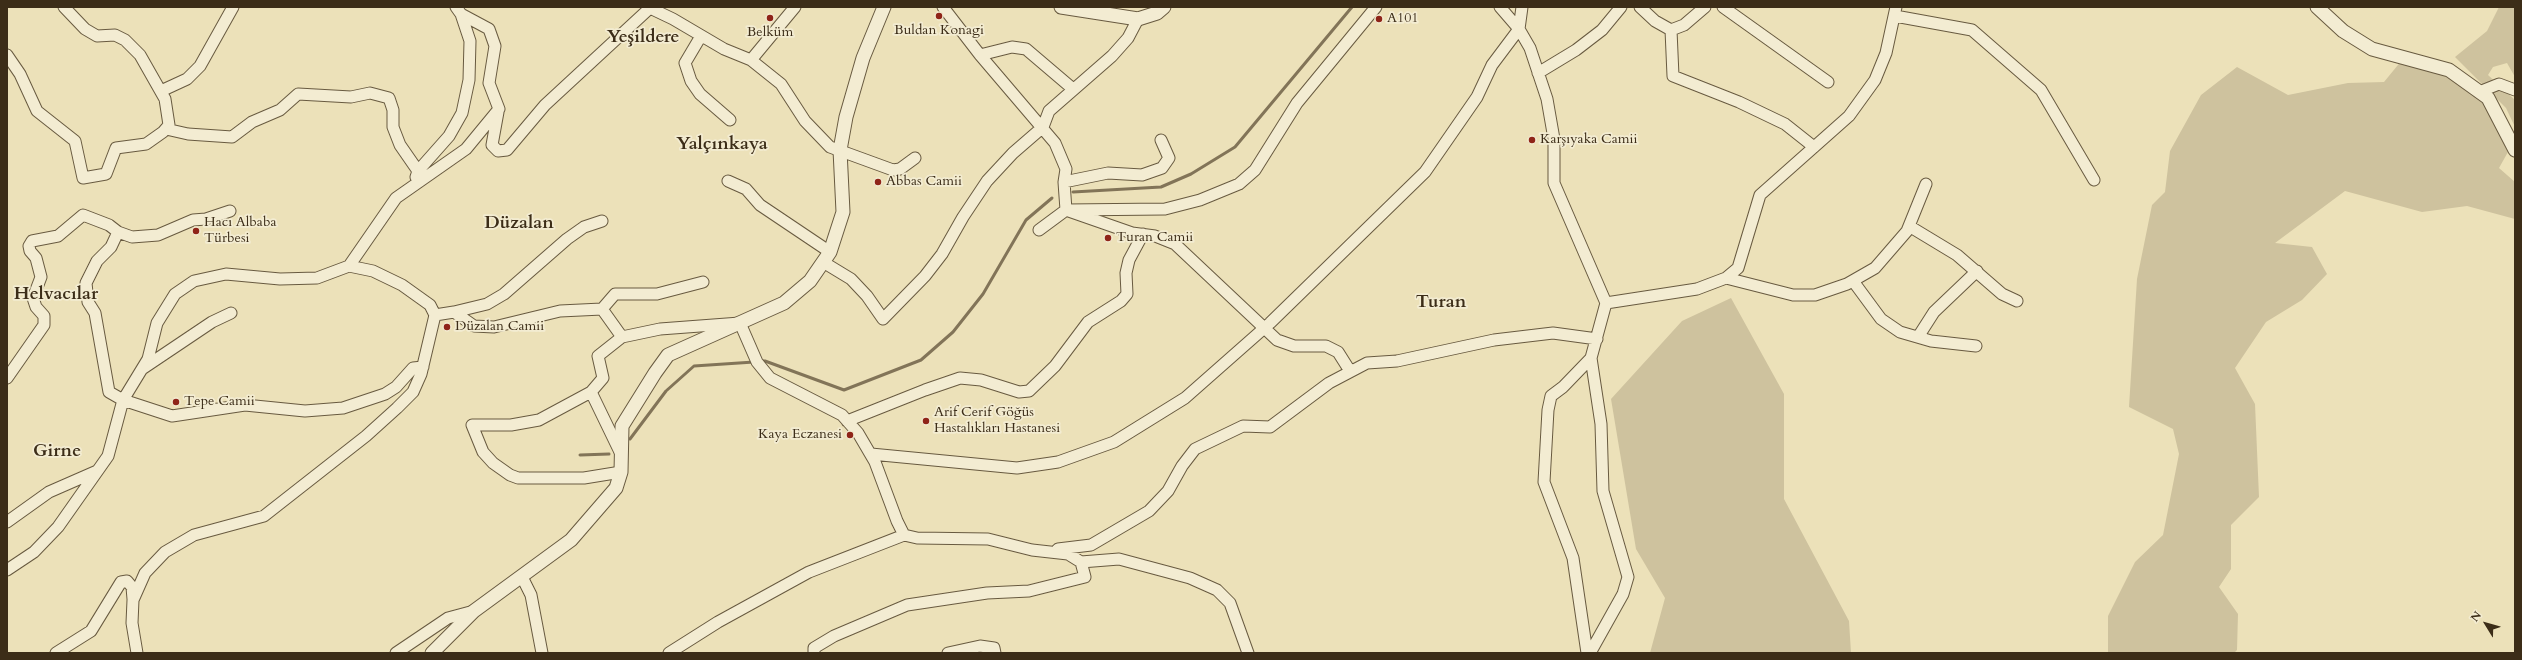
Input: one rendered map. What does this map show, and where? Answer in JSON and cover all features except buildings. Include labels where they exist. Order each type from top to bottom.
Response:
[{"type":"street","points":[[7,55],[20,74],[37,111],[74,141],[83,178],[106,174],[116,148],[146,144],[166,129],[169,125],[165,99],[140,55],[125,40],[115,35],[97,36],[85,29],[64,7]]},
{"type":"street","points":[[161,91],[187,79],[200,66],[233,7]]},
{"type":"street","points":[[751,60],[795,7]]},
{"type":"street","points":[[432,653],[474,611],[571,540],[616,488],[621,472],[622,426],[668,355],[784,303],[810,281],[826,257],[843,212],[840,150],[846,117],[863,58],[884,7]]},
{"type":"street","points":[[943,7],[980,55],[1043,127],[1055,143],[1066,169],[1064,182],[1066,210]]},
{"type":"street","points":[[1061,7],[1085,9],[1138,19],[1157,13],[1164,7]]},
{"type":"street","points":[[1039,230],[1066,210],[1165,209],[1200,200],[1239,184],[1255,170],[1297,103],[1376,7]]},
{"type":"street","points":[[1500,7],[1519,29],[1530,48],[1547,98],[1554,139],[1554,183],[1606,303],[1597,339],[1590,358],[1563,387],[1551,396],[1548,410],[1544,482],[1573,558],[1587,653]]},
{"type":"street","points":[[871,454],[1017,468],[1058,462],[1114,442],[1185,398],[1263,329],[1425,172],[1477,97],[1492,66],[1519,29],[1522,7]]},
{"type":"street","points":[[1538,73],[1576,50],[1602,30],[1621,7]]},
{"type":"street","points":[[1640,7],[1655,21],[1671,30]]},
{"type":"street","points":[[1671,30],[1684,25],[1705,7]]},
{"type":"street","points":[[1723,7],[1828,82]]},
{"type":"street","points":[[2317,7],[2343,30],[2372,49],[2449,70],[2488,98],[2515,150]]},
{"type":"street","points":[[459,11],[489,30],[495,46],[488,83],[499,109],[492,145],[498,151],[507,150],[546,105],[650,8],[673,19],[724,49],[751,60],[781,84],[805,121],[830,147],[894,170],[900,169],[915,158]]},
{"type":"street","points":[[414,185],[418,171],[449,136],[462,112],[469,80],[470,41],[459,11]]},
{"type":"street","points":[[1606,303],[1697,289],[1726,278],[1738,268],[1760,195],[1849,116],[1875,80],[1886,53],[1895,12],[1972,30],[2041,90],[2094,180]]},
{"type":"street","points":[[728,181],[746,189],[760,205],[826,257],[851,279],[867,296],[883,319],[925,276],[942,254],[962,217],[987,181],[1013,152],[1043,127],[1049,111],[1112,56],[1128,38],[1138,19]]},
{"type":"street","points":[[1671,30],[1673,76],[1739,102],[1785,124],[1814,147]]},
{"type":"street","points":[[701,36],[685,64],[691,80],[700,94],[730,120]]},
{"type":"street","points":[[980,55],[1012,47],[1026,49],[1073,89]]},
{"type":"street","points":[[2479,92],[2499,84],[2515,90]]},
{"type":"street","points":[[166,129],[188,134],[232,137],[252,122],[280,110],[298,94],[351,97],[370,93],[389,98],[393,110],[393,127],[400,145],[418,171]]},
{"type":"street","points":[[349,266],[396,198],[466,149],[499,109]]},
{"type":"street","points":[[1064,182],[1108,173],[1142,175],[1162,168],[1169,158],[1161,140]]},
{"type":"street","points":[[1726,278],[1793,295],[1816,295],[1853,281],[1875,268],[1907,231],[1926,184]]},
{"type":"street","points":[[1066,210],[1132,233],[1143,234],[1175,244],[1215,279],[1263,329],[1277,340],[1294,346],[1326,346],[1338,352],[1350,371]]},
{"type":"street","points":[[7,378],[44,326],[44,316],[36,307],[33,298],[41,277],[36,258],[30,251],[32,241],[58,236],[83,215],[109,225],[118,232],[132,237],[158,236],[193,220],[206,219],[230,211]]},
{"type":"street","points":[[435,315],[487,304],[504,294],[567,239],[584,227],[602,220]]},
{"type":"street","points":[[1909,226],[1934,239],[1978,271],[2002,294],[2017,302]]},
{"type":"street","points":[[118,232],[111,247],[97,261],[86,283],[88,302],[95,313],[110,392],[123,400],[172,416],[245,405],[306,410],[343,408],[385,394],[396,386],[413,368],[423,367]]},
{"type":"street","points":[[847,421],[925,390],[960,378],[981,380],[1019,392],[1028,391],[1056,366],[1088,322],[1121,301],[1127,294],[1126,274],[1128,260],[1143,234]]},
{"type":"street","points":[[7,570],[34,552],[58,527],[108,456],[123,400],[148,359],[157,323],[175,294],[194,281],[226,274],[280,279],[317,278],[349,266],[373,271],[402,285],[430,305],[435,315],[423,367],[413,392],[397,408],[286,501],[264,516],[194,535],[165,552],[144,573],[133,600]]},
{"type":"street","points":[[1918,337],[1934,312],[1978,271]]},
{"type":"street","points":[[1853,281],[1881,319],[1900,332],[1931,341],[1976,346]]},
{"type":"street","points":[[454,312],[474,326],[494,327],[560,311],[602,309],[615,294],[657,294],[703,282]]},
{"type":"street","points":[[602,309],[622,337]]},
{"type":"street","points":[[142,369],[212,322],[231,313]]},
{"type":"street","points":[[740,323],[757,362],[770,378],[842,415],[847,421],[871,454],[904,535]]},
{"type":"street","points":[[621,472],[584,478],[518,478],[510,475],[493,463],[482,452],[472,425],[511,425],[539,420],[591,392],[603,378],[598,356],[622,337],[660,329],[740,323]]},
{"type":"street","points":[[1042,551],[1091,545],[1149,511],[1168,491],[1182,466],[1195,449],[1243,426],[1270,427],[1329,383],[1367,363],[1397,361],[1494,340],[1553,333],[1597,339]]},
{"type":"street","points":[[1590,358],[1601,424],[1604,491],[1628,577],[1623,594],[1590,653]]},
{"type":"street","points":[[591,392],[621,454]]},
{"type":"street","points":[[7,522],[49,492],[98,470]]},
{"type":"street","points":[[669,653],[718,622],[809,572],[904,535],[917,538],[988,539],[1042,551],[1068,554],[1081,562],[1119,559],[1190,578],[1217,590],[1230,603],[1248,653]]},
{"type":"street","points":[[814,653],[814,648],[834,636],[907,605],[987,593],[1029,591],[1085,577],[1081,562]]},
{"type":"street","points":[[522,577],[531,595],[542,653]]},
{"type":"street","points":[[56,653],[91,631],[121,582],[128,581],[132,586],[132,623],[138,653]]},
{"type":"street","points":[[396,653],[448,618],[474,611]]},
{"type":"street","points":[[948,653],[980,646],[994,648],[995,653]]},
{"type":"shaded area","points":[[2499,7],[2515,7],[2515,77],[2507,63],[2493,67],[2488,75],[2515,100],[2515,127],[2506,108],[2455,57],[2487,31]]},
{"type":"shaded area","points":[[2402,60],[2456,80],[2487,105],[2513,143],[2499,168],[2515,182],[2515,219],[2467,206],[2422,212],[2345,191],[2275,243],[2312,247],[2327,274],[2302,300],[2266,322],[2235,368],[2255,404],[2259,497],[2231,525],[2231,569],[2219,587],[2238,614],[2237,650],[2234,653],[2108,653],[2108,616],[2135,562],[2163,535],[2179,454],[2173,429],[2129,407],[2137,279],[2152,205],[2165,192],[2170,151],[2201,95],[2237,67],[2288,95],[2348,83],[2384,82]]},
{"type":"shaded area","points":[[1731,298],[1784,394],[1784,499],[1849,621],[1851,653],[1650,653],[1665,598],[1636,549],[1611,399],[1682,321]]},
{"type":"waterway","points":[[1073,192],[1161,187],[1191,174],[1235,147],[1352,7]]},
{"type":"waterway","points":[[760,361],[765,361],[844,390],[921,360],[953,332],[983,294],[1026,220],[1052,198]]},
{"type":"waterway","points":[[630,439],[666,391],[694,366],[754,362]]},
{"type":"waterway","points":[[580,455],[609,454]]},
{"type":"place","name":"Buldan Konagi","points":[[939,16]]},
{"type":"place","name":"Belküm","points":[[770,18]]},
{"type":"place","name":"A101","points":[[1379,19]]},
{"type":"place","name":"Karşıyaka Camii","points":[[1532,140]]},
{"type":"place","name":"Abbas Camii","points":[[878,182]]},
{"type":"place","name":"Hacı Albaba Türbesi","points":[[196,231]]},
{"type":"place","name":"Turan Camii","points":[[1108,238]]},
{"type":"place","name":"Düzalan Camii","points":[[447,327]]},
{"type":"place","name":"Tepe Camii","points":[[176,402]]},
{"type":"place","name":"Arif Cerif Göğüs Hastalıkları Hastanesi","points":[[926,421]]},
{"type":"place","name":"Kaya Eczanesi","points":[[850,435]]},
{"type":"district","name":"Yeşildere","points":[[643,38]]},
{"type":"district","name":"Yalçınkaya","points":[[722,145]]},
{"type":"district","name":"Düzalan","points":[[519,224]]},
{"type":"district","name":"Helvacılar","points":[[56,295]]},
{"type":"district","name":"Turan","points":[[1441,303]]},
{"type":"district","name":"Girne","points":[[57,452]]}]
